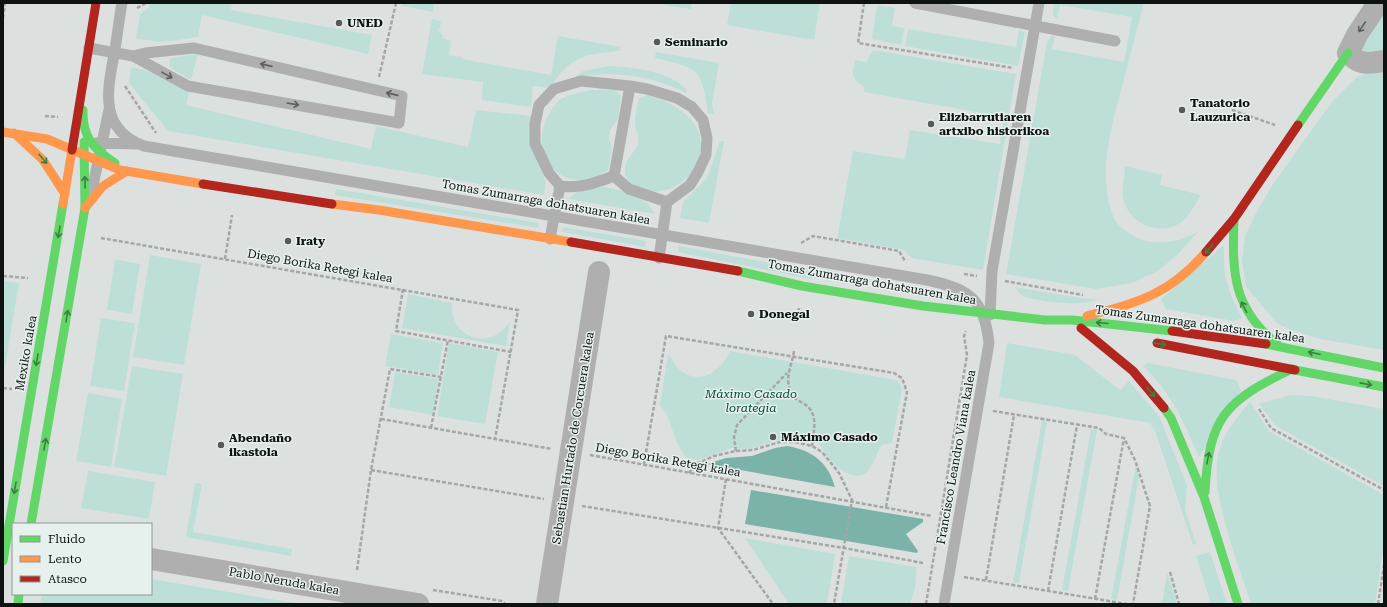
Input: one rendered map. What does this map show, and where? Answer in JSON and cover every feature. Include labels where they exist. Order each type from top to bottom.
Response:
[{"type":"main road","points":[[82,88],[96,3]]},
{"type":"main road","points":[[1072,320],[1140,301],[1166,289],[1200,259],[1234,219],[1348,53]]},
{"type":"main road","name":"Tomas Zumarraga dohatsuaren kalea","points":[[82,88],[83,126],[89,148],[127,171],[292,199],[379,210],[550,239],[744,272],[802,286],[923,306],[1045,320],[1072,320],[1128,325],[1278,346],[1384,368]]},
{"type":"main road","name":"Mexiko kalea","points":[[3,561],[65,194],[89,148],[82,88]]},
{"type":"main road","points":[[3,132],[44,138],[59,143],[89,148]]},
{"type":"main road","points":[[14,133],[36,152],[47,164],[65,194]]},
{"type":"main road","name":"Tomas Zumarraga dohatsuaren kalea","points":[[84,157],[89,148]]},
{"type":"main road","name":"Tomas Zumarraga dohatsuaren kalea","points":[[84,157],[89,148]]},
{"type":"main road","name":"Tomas Zumarraga dohatsuaren kalea","points":[[89,148],[113,162],[140,173]]},
{"type":"main road","points":[[31,523],[88,204],[84,157]]},
{"type":"main road","points":[[88,204],[104,185],[127,171]]},
{"type":"main road","points":[[1234,219],[1232,266],[1241,302],[1250,319],[1260,331],[1278,346]]},
{"type":"main road","name":"Tomas Zumarraga dohatsuaren kalea","points":[[1045,320],[1112,334]]},
{"type":"main road","points":[[1081,328],[1133,371],[1161,403],[1171,418],[1204,497],[1238,604]]},
{"type":"main road","name":"Tomas Zumarraga dohatsuaren kalea","points":[[1151,342],[1384,387]]},
{"type":"main road","points":[[1204,497],[1207,465],[1212,437],[1218,424],[1231,406],[1247,392],[1292,369]]},
{"type":"street","points":[[1378,3],[1357,35],[1348,53],[1356,61],[1363,63],[1384,61]]},
{"type":"street","name":"Sebastian Hurtado de Corcuera kalea","points":[[547,604],[599,272]]},
{"type":"street","name":"Pablo Neruda kalea","points":[[152,559],[418,604]]},
{"type":"lane","points":[[88,204],[89,148],[109,110],[107,96],[122,3]]},
{"type":"lane","points":[[915,3],[1115,41]]},
{"type":"lane","points":[[987,314],[1039,3]]},
{"type":"lane","points":[[89,48],[133,56],[188,86],[399,123],[402,96],[194,48],[145,52],[133,56]]},
{"type":"lane","points":[[614,176],[591,184],[572,188],[560,186],[549,173],[535,144],[535,124],[539,105],[554,89],[581,81],[647,89],[677,98],[692,107],[703,120],[707,138],[706,155],[690,185],[667,202],[659,258]]},
{"type":"lane","points":[[614,176],[630,86]]},
{"type":"lane","name":"Tomas Zumarraga dohatsuaren kalea","points":[[109,110],[117,127],[130,139],[138,144],[153,148],[946,284],[964,292],[987,314]]},
{"type":"lane","points":[[89,148],[138,144]]},
{"type":"lane","points":[[614,176],[629,189],[667,202]]},
{"type":"lane","points":[[550,239],[560,186]]},
{"type":"lane","name":"Francisco Leandro Viana kalea","points":[[944,604],[989,343],[987,314]]},
{"type":"path","points":[[3,18],[5,3]]},
{"type":"path","points":[[376,90],[396,3]]},
{"type":"path","points":[[864,3],[858,43],[1020,69]]},
{"type":"path","points":[[1232,110],[1275,125]]},
{"type":"path","points":[[41,115],[64,118]]},
{"type":"path","points":[[1271,132],[1280,119]]},
{"type":"path","points":[[225,259],[232,215]]},
{"type":"path","points":[[800,244],[813,236],[899,251],[907,264]]},
{"type":"path","name":"Diego Borika Retegi kalea","points":[[101,238],[403,289],[396,331],[510,352]]},
{"type":"path","points":[[27,286],[30,271]]},
{"type":"path","points":[[960,273],[1089,296]]},
{"type":"path","points":[[3,276],[28,278]]},
{"type":"path","points":[[403,289],[518,310],[495,439]]},
{"type":"path","points":[[798,316],[799,308]]},
{"type":"path","points":[[926,604],[967,355],[964,336],[964,332],[967,330]]},
{"type":"path","points":[[644,464],[666,336],[894,373],[902,378],[907,392],[886,507]]},
{"type":"path","points":[[431,428],[448,340]]},
{"type":"path","points":[[736,451],[734,437],[737,425],[787,373],[794,351]]},
{"type":"path","points":[[357,570],[371,470],[390,369],[441,377]]},
{"type":"path","points":[[787,373],[791,394],[795,399],[808,406],[812,412],[814,429],[812,446]]},
{"type":"path","points":[[3,388],[15,389]]},
{"type":"path","points":[[1255,402],[1271,428],[1384,490]]},
{"type":"path","points":[[993,411],[1099,428],[1106,434],[1124,438]]},
{"type":"path","points":[[986,580],[1014,415]]},
{"type":"path","name":"Diego Borika Retegi kalea","points":[[381,419],[644,464],[932,516]]},
{"type":"path","points":[[1048,591],[1077,425]]},
{"type":"path","points":[[1095,599],[1124,438]]},
{"type":"path","points":[[1124,438],[1135,460],[1150,506],[1133,604]]},
{"type":"path","points":[[689,473],[696,464],[714,456],[736,451],[754,450],[780,442],[795,442],[812,446],[822,452],[839,473],[852,502],[834,604]]},
{"type":"path","points":[[371,470],[563,503],[844,547],[923,563]]},
{"type":"path","points":[[726,479],[718,528],[773,604]]},
{"type":"path","points":[[1378,604],[1384,565]]},
{"type":"path","points":[[1170,572],[1179,604]]},
{"type":"path","points":[[964,577],[1128,604]]},
{"type":"green space","points":[[150,3],[232,3],[231,10],[372,35],[368,54],[202,15],[198,37],[164,42],[136,39],[140,14],[149,7]]},
{"type":"green space","points":[[403,3],[434,3],[433,12],[402,6]]},
{"type":"green space","points":[[663,3],[692,3],[691,9],[663,5]]},
{"type":"green space","points":[[731,3],[820,3],[814,40],[727,25]]},
{"type":"green space","points":[[1054,3],[1144,3],[1114,116],[1106,167],[1106,184],[1109,201],[1114,218],[1118,224],[1130,234],[1144,240],[1152,242],[1175,241],[1198,232],[1178,254],[1158,271],[1132,283],[1096,289],[1006,274],[1047,42],[1051,36],[1055,35],[1052,49],[1124,62],[1132,17],[1060,5],[1057,19],[1053,15]]},
{"type":"green space","points":[[877,5],[895,8],[892,26],[904,28],[901,45],[872,39]]},
{"type":"green space","points":[[1384,10],[1384,53],[1362,54],[1358,49]]},
{"type":"green space","points":[[432,19],[441,21],[440,29],[438,29],[443,36],[442,38],[451,41],[449,55],[462,57],[462,59],[551,75],[558,36],[621,47],[620,51],[588,56],[572,63],[565,69],[550,88],[533,86],[531,107],[482,100],[483,82],[422,74]]},
{"type":"green space","points":[[908,29],[1016,47],[1019,30],[1025,32],[1018,66],[905,46]]},
{"type":"green space","points":[[873,50],[1016,74],[983,270],[911,258],[904,250],[837,238],[853,151],[905,159],[910,130],[1000,144],[1004,117],[864,92],[864,87],[856,81],[853,76],[855,60],[866,62]]},
{"type":"green space","points":[[656,52],[719,63],[712,103],[714,114],[708,114],[703,87],[695,72],[681,64],[655,58]]},
{"type":"green space","points":[[198,54],[191,80],[169,67],[170,58]]},
{"type":"green space","points":[[609,66],[629,67],[661,74],[679,83],[686,89],[686,93],[674,87],[633,76],[604,74],[577,78],[577,76],[583,71]]},
{"type":"green space","points":[[131,67],[162,76],[189,92],[186,105],[371,149],[376,126],[468,147],[476,110],[531,116],[531,143],[546,182],[544,195],[168,131],[129,83]]},
{"type":"green space","points":[[1384,69],[1384,350],[1320,339],[1291,330],[1277,323],[1246,287],[1242,261],[1245,236],[1256,213],[1271,187],[1331,103],[1357,77]]},
{"type":"green space","points":[[591,90],[615,90],[621,96],[618,119],[610,130],[609,140],[612,147],[608,170],[593,178],[579,180],[566,178],[555,171],[547,161],[543,148],[542,134],[547,118],[561,99],[572,94]]},
{"type":"green space","points":[[647,95],[678,108],[695,125],[701,144],[698,162],[687,177],[672,188],[654,192],[634,185],[625,175],[626,164],[637,147],[638,136],[635,122],[639,98]]},
{"type":"green space","points":[[720,141],[724,141],[709,223],[680,218],[683,202],[707,178]]},
{"type":"green space","points":[[1125,166],[1162,175],[1160,185],[1201,195],[1193,209],[1183,221],[1174,226],[1165,228],[1147,226],[1131,215],[1126,207],[1123,197]]},
{"type":"green space","points":[[604,187],[626,192],[640,198],[655,214],[569,199],[572,195],[580,191]]},
{"type":"green space","points":[[336,189],[539,223],[538,228],[335,195]]},
{"type":"green space","points":[[563,227],[646,241],[645,247],[562,232]]},
{"type":"green space","points":[[1224,245],[1225,275],[1229,291],[1242,318],[1234,321],[1166,309],[1161,299]]},
{"type":"green space","points":[[679,246],[813,271],[811,279],[678,252]]},
{"type":"green space","points":[[150,255],[201,264],[184,365],[133,357]]},
{"type":"green space","points":[[115,259],[140,264],[132,314],[107,310]]},
{"type":"green space","points":[[3,281],[19,283],[3,379]]},
{"type":"green space","points":[[1014,287],[1080,298],[1097,299],[1081,303],[1041,301],[1024,296]]},
{"type":"green space","points":[[408,294],[452,303],[453,315],[457,325],[464,333],[473,337],[483,338],[493,336],[502,331],[510,321],[506,346],[402,328]]},
{"type":"green space","points":[[101,318],[135,323],[124,391],[90,386]]},
{"type":"green space","points":[[391,334],[443,343],[438,375],[385,366]]},
{"type":"green space","points":[[449,343],[498,352],[485,424],[437,416]]},
{"type":"green space","points":[[1007,343],[1075,355],[1120,390],[1129,381],[1159,416],[1187,485],[1185,510],[1196,544],[1193,545],[1155,431],[1150,423],[999,397]]},
{"type":"green space","name":"Máximo Casado lorategia","points":[[730,351],[896,380],[902,389],[892,443],[882,445],[870,469],[864,474],[857,476],[844,472],[837,467],[826,455],[819,443],[790,439],[779,440],[749,449],[732,448],[698,460],[687,458],[678,446],[665,411],[660,405],[668,354],[679,369],[694,377],[709,374],[715,370],[721,365]]},
{"type":"green space","points":[[1148,363],[1236,380],[1241,390],[1199,457],[1176,408],[1162,387],[1143,366]]},
{"type":"green space","points":[[132,366],[183,374],[166,476],[114,467]]},
{"type":"green space","points":[[395,372],[439,379],[433,415],[389,407]]},
{"type":"green space","points":[[88,393],[122,399],[111,467],[76,461]]},
{"type":"green space","points":[[1290,395],[1312,396],[1384,409],[1384,486],[1276,426],[1259,404]]},
{"type":"green space","points":[[1250,402],[1270,432],[1384,495],[1384,543],[1375,604],[1251,604],[1232,548],[1220,504],[1217,483],[1217,464],[1220,448],[1229,429]]},
{"type":"green space","points":[[1042,420],[1047,422],[1019,583],[1013,583]]},
{"type":"green space","points":[[1091,429],[1097,430],[1068,591],[1062,590]]},
{"type":"green space","points":[[1136,464],[1139,477],[1117,600],[1111,599]]},
{"type":"green space","points":[[88,471],[155,482],[149,519],[81,508]]},
{"type":"green space","points":[[195,483],[202,484],[193,532],[292,549],[291,556],[186,537]]},
{"type":"green space","points":[[745,538],[835,554],[827,604],[789,604]]},
{"type":"green space","points":[[1210,552],[1227,604],[1211,604],[1196,556]]},
{"type":"green space","points":[[849,556],[917,567],[915,588],[910,604],[841,604]]},
{"type":"green space","points":[[1167,573],[1176,599],[1176,604],[1162,604]]},
{"type":"green space","points":[[152,579],[301,604],[40,604],[42,595],[152,595]]},
{"type":"shaded area","points":[[787,446],[804,451],[818,459],[828,471],[835,487],[707,464],[726,458],[752,456],[775,448]]},
{"type":"shaded area","points":[[751,490],[923,519],[923,522],[906,534],[918,551],[917,553],[745,524]]},
{"type":"traffic: fast","points":[[1298,125],[1348,53]]},
{"type":"traffic: fast","points":[[83,110],[84,127],[90,141],[107,158],[115,163]]},
{"type":"traffic: fast","points":[[31,523],[85,208],[84,142]]},
{"type":"traffic: fast","points":[[3,561],[63,204]]},
{"type":"traffic: fast","points":[[1234,219],[1234,257],[1238,290],[1252,318],[1279,346]]},
{"type":"traffic: fast","points":[[738,271],[802,286],[923,306],[1045,320],[1072,320],[1172,331]]},
{"type":"traffic: fast","points":[[1266,344],[1384,368]]},
{"type":"traffic: fast","points":[[1205,492],[1207,466],[1211,446],[1217,429],[1225,414],[1236,402],[1251,391],[1292,369]]},
{"type":"traffic: fast","points":[[1295,370],[1384,387]]},
{"type":"traffic: fast","points":[[1164,408],[1171,418],[1204,497],[1238,604]]},
{"type":"traffic: fast","points":[[18,604],[19,595]]},
{"type":"traffic: slow","points":[[3,132],[47,139],[120,170],[203,184]]},
{"type":"traffic: slow","points":[[14,133],[43,160],[65,194]]},
{"type":"traffic: slow","points":[[63,204],[72,150]]},
{"type":"traffic: slow","points":[[85,208],[103,186],[127,171]]},
{"type":"traffic: slow","points":[[332,204],[379,210],[571,242]]},
{"type":"traffic: slow","points":[[1087,316],[1138,301],[1152,295],[1179,278],[1206,252]]},
{"type":"traffic: jam","points":[[72,150],[96,3]]},
{"type":"traffic: jam","points":[[1206,252],[1234,219],[1298,125]]},
{"type":"traffic: jam","points":[[203,184],[332,204]]},
{"type":"traffic: jam","points":[[571,242],[738,271]]},
{"type":"traffic: jam","points":[[1081,328],[1133,371],[1164,408]]},
{"type":"traffic: jam","points":[[1172,331],[1266,344]]},
{"type":"traffic: jam","points":[[1157,343],[1295,370]]},
{"type":"place","name":"UNED","points":[[339,23]]},
{"type":"place","name":"Seminario","points":[[657,42]]},
{"type":"place","name":"Tanatorio Lauzurica","points":[[1182,110]]},
{"type":"place","name":"Elizbarrutiaren artxibo historikoa","points":[[931,124]]},
{"type":"place","name":"Iraty","points":[[288,241]]},
{"type":"place","name":"Donegal","points":[[751,314]]},
{"type":"place","name":"Máximo Casado","points":[[773,437]]},
{"type":"place","name":"Abendaño ikastola","points":[[221,445]]}]
